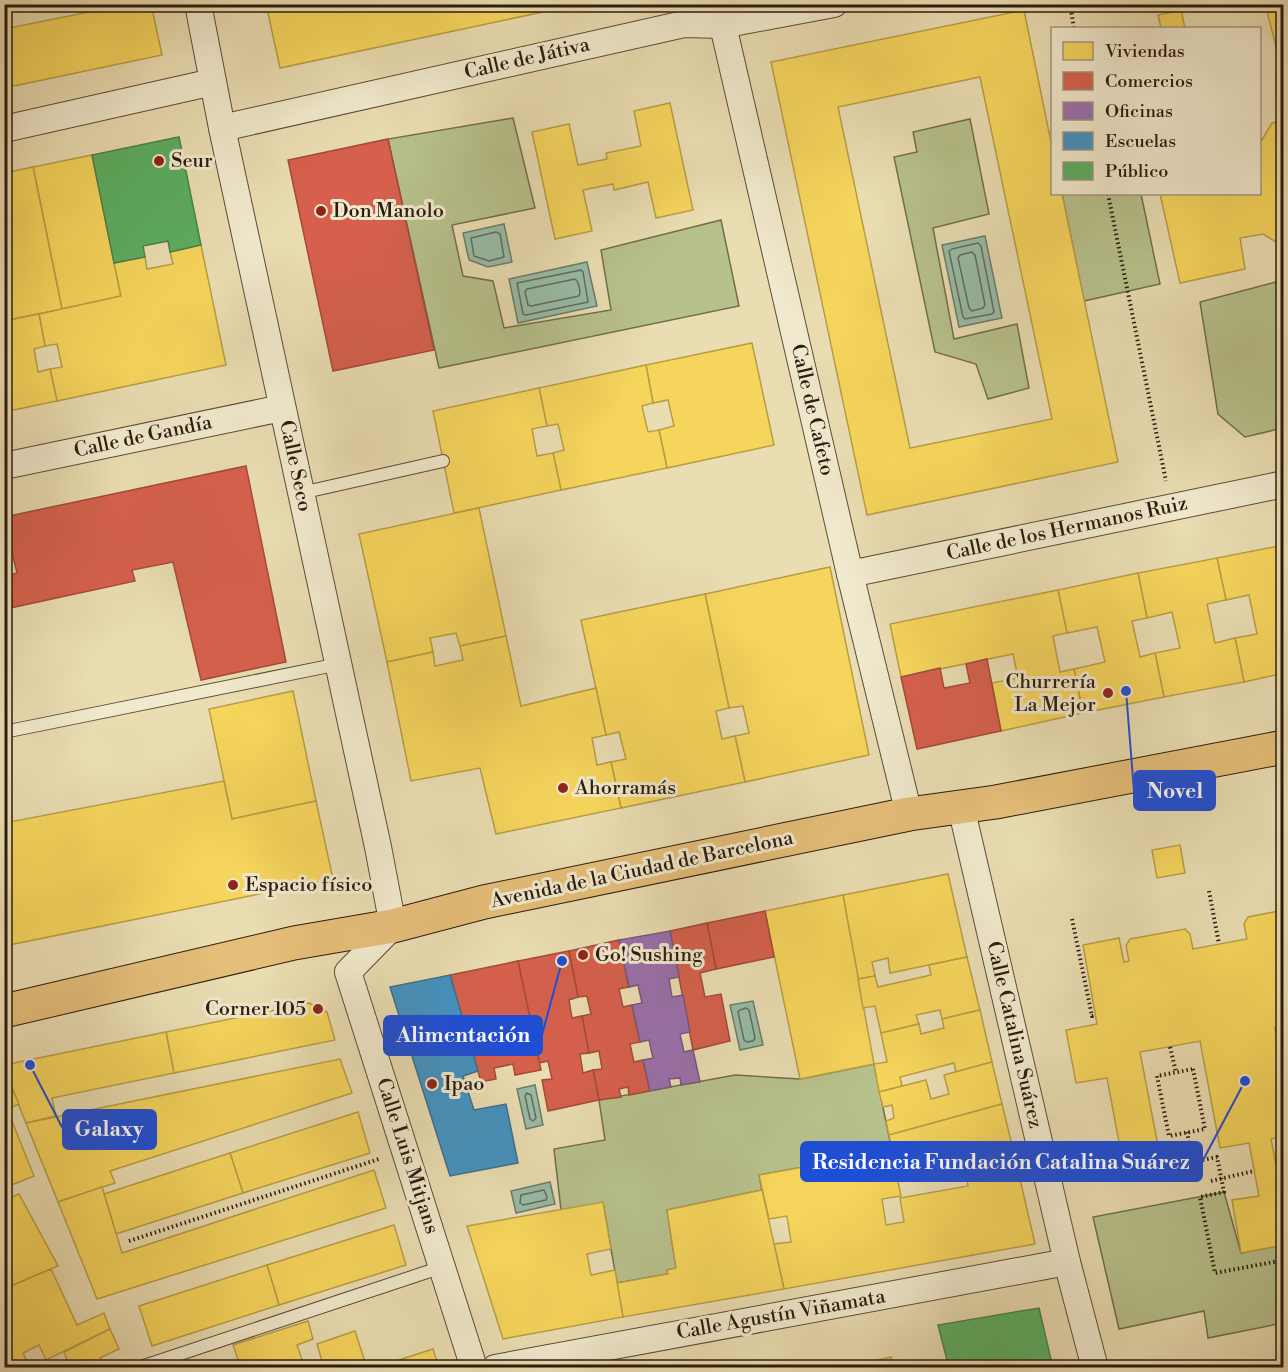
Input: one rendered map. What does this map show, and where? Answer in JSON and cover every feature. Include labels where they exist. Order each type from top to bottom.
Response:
[{"type":"main road","name":"Avenida de la Ciudad de Barcelona","points":[[4,1011],[294,943],[393,926],[484,902],[909,814],[961,807],[1284,747]]},
{"type":"street","name":"Calle Seco","points":[[198,4],[222,128],[339,664],[393,926]]},
{"type":"street","name":"Calle de Játiva","points":[[222,128],[720,15],[834,4]]},
{"type":"street","name":"Calle de Cafeto","points":[[720,15],[850,574],[909,814]]},
{"type":"street","points":[[4,129],[213,82]]},
{"type":"street","name":"Calle de Gandía","points":[[4,466],[282,408]]},
{"type":"street","name":"Calle de los Hermanos Ruiz","points":[[850,574],[1284,484]]},
{"type":"street","name":"Calle Catalina Suárez","points":[[961,807],[1067,1262],[1095,1368]]},
{"type":"street","name":"Calle Luis Mitjans","points":[[393,926],[348,972],[474,1368]]},
{"type":"street","name":"Calle Agustín Viñamata","points":[[495,1368],[1067,1262]]},
{"type":"lane","points":[[301,493],[443,462]]},
{"type":"lane","points":[[4,732],[339,664]]},
{"type":"lane","points":[[144,1366],[442,1267]]},
{"type":"path","points":[[1070,4],[1074,27]]},
{"type":"path","points":[[1108,195],[1171,507]]},
{"type":"path","points":[[1209,891],[1219,944]]},
{"type":"path","points":[[1072,920],[1092,1016],[1095,1015]]},
{"type":"path","points":[[1170,1047],[1176,1072]]},
{"type":"path","points":[[1193,1069],[1205,1129],[1168,1136],[1157,1076],[1176,1072],[1193,1069]]},
{"type":"path","points":[[1187,1132],[1193,1162],[1217,1157],[1222,1179],[1224,1192],[1200,1197],[1215,1274],[1284,1260]]},
{"type":"path","points":[[129,1241],[405,1151]]},
{"type":"path","points":[[1211,1181],[1254,1171]]},
{"type":"shaded area","points":[[513,118],[535,208],[452,225],[463,276],[493,281],[504,328],[611,310],[601,250],[721,220],[739,306],[439,368],[388,139]]},
{"type":"shaded area","points":[[970,119],[989,214],[933,228],[954,339],[1017,324],[1029,388],[988,399],[976,364],[935,352],[894,157],[917,152],[913,132]]},
{"type":"shaded area","points":[[1062,195],[1141,195],[1160,284],[1084,301]]},
{"type":"shaded area","points":[[1283,280],[1283,428],[1245,437],[1218,414],[1200,302]]},
{"type":"shaded area","points":[[874,1064],[892,1151],[759,1175],[762,1190],[667,1210],[676,1268],[667,1270],[668,1274],[617,1283],[603,1203],[561,1210],[554,1149],[605,1140],[599,1100],[735,1075],[800,1079]]},
{"type":"shaded area","points":[[1224,1192],[1241,1253],[1283,1244],[1283,1323],[1208,1338],[1204,1311],[1119,1329],[1093,1217]]},
{"type":"water","points":[[504,224],[512,262],[488,267],[469,260],[463,233]]},
{"type":"water","points":[[985,236],[1002,318],[959,327],[942,245]]},
{"type":"water","points":[[587,262],[597,306],[518,323],[509,279]]},
{"type":"water","points":[[753,1001],[763,1045],[740,1050],[730,1005]]},
{"type":"water","points":[[535,1085],[543,1125],[526,1129],[517,1089]]},
{"type":"water","points":[[550,1182],[555,1204],[516,1213],[511,1191]]},
{"type":"building: Viviendas","points":[[93,4],[151,4],[162,55],[4,88],[4,29],[94,11]]},
{"type":"building: Viviendas","points":[[266,4],[580,4],[280,68]]},
{"type":"building: Viviendas","points":[[1265,4],[1284,4],[1284,77]]},
{"type":"building: Viviendas","points":[[1024,10],[1051,142],[1051,195],[1062,195],[1118,462],[867,515],[771,62]],"holes":[[[980,77],[1052,419],[910,448],[838,107]]]},
{"type":"building: Viviendas","points":[[1181,10],[1185,27],[1161,27],[1158,15]]},
{"type":"building: Viviendas","points":[[670,103],[693,210],[656,218],[648,182],[614,190],[613,184],[583,190],[592,231],[555,239],[532,132],[569,124],[578,165],[607,159],[606,153],[641,146],[634,111]]},
{"type":"building: Viviendas","points":[[1284,121],[1284,247],[1263,234],[1240,238],[1245,269],[1180,283],[1160,195],[1261,195],[1261,141],[1272,123]]},
{"type":"building: Viviendas","points":[[92,155],[121,296],[62,309],[33,167]]},
{"type":"building: Viviendas","points":[[33,167],[62,309],[4,321],[4,173]]},
{"type":"building: Viviendas","points":[[201,245],[226,365],[57,401],[50,369],[62,367],[57,344],[45,346],[39,314],[121,296],[114,263],[145,257],[147,269],[173,264],[170,252]]},
{"type":"building: Viviendas","points":[[39,314],[45,346],[34,349],[38,372],[50,369],[57,401],[4,412],[4,321]]},
{"type":"building: Viviendas","points":[[752,343],[774,445],[667,468],[659,430],[674,426],[668,400],[653,403],[646,365]]},
{"type":"building: Viviendas","points":[[646,365],[653,403],[642,406],[648,432],[659,430],[667,468],[561,490],[553,453],[564,450],[558,424],[547,426],[539,388]]},
{"type":"building: Viviendas","points":[[539,388],[547,426],[532,429],[537,456],[553,453],[561,490],[454,513],[433,411]]},
{"type":"building: Viviendas","points":[[479,508],[506,636],[460,646],[456,633],[430,638],[433,652],[387,662],[359,534]]},
{"type":"building: Viviendas","points":[[1284,545],[1284,673],[1244,682],[1235,638],[1257,634],[1249,595],[1226,600],[1217,558]]},
{"type":"building: Viviendas","points":[[1217,558],[1226,600],[1207,604],[1215,643],[1235,638],[1244,682],[1164,697],[1155,653],[1180,648],[1172,612],[1147,618],[1138,573]]},
{"type":"building: Viviendas","points":[[830,567],[869,755],[745,782],[735,736],[749,733],[743,706],[729,708],[705,594]]},
{"type":"building: Viviendas","points":[[1138,573],[1147,618],[1132,621],[1140,657],[1155,653],[1164,697],[1083,713],[1074,669],[1105,662],[1097,627],[1067,633],[1058,590]]},
{"type":"building: Viviendas","points":[[4,580],[10,608],[4,609]]},
{"type":"building: Viviendas","points":[[1058,590],[1067,633],[1053,636],[1060,672],[1074,669],[1083,713],[1001,731],[992,683],[1018,678],[1013,654],[901,677],[890,624]]},
{"type":"building: Viviendas","points":[[705,594],[729,708],[716,711],[722,739],[735,736],[745,782],[621,808],[611,762],[626,759],[619,732],[606,735],[581,620]]},
{"type":"building: Viviendas","points":[[506,636],[521,706],[596,688],[606,735],[592,738],[597,765],[611,762],[621,808],[496,834],[480,768],[411,781],[387,662],[433,652],[435,666],[463,660],[460,646]]},
{"type":"building: Viviendas","points":[[293,691],[316,801],[232,819],[209,709]]},
{"type":"building: Viviendas","points":[[224,781],[232,819],[316,801],[333,879],[4,946],[4,823]]},
{"type":"building: Viviendas","points":[[1180,845],[1185,873],[1157,878],[1152,850]]},
{"type":"building: Viviendas","points":[[948,874],[967,957],[890,973],[888,958],[872,962],[875,976],[858,979],[843,895]]},
{"type":"building: Viviendas","points":[[843,895],[874,1064],[800,1079],[765,911]]},
{"type":"building: Viviendas","points":[[1284,910],[1284,1026],[1275,1028],[1284,1073],[1284,1136],[1271,1139],[1276,1164],[1284,1162],[1284,1183],[1279,1183],[1281,1191],[1284,1191],[1284,1245],[1241,1253],[1232,1200],[1259,1196],[1249,1143],[1220,1148],[1200,1041],[1140,1052],[1159,1151],[1122,1158],[1107,1078],[1076,1083],[1066,1030],[1097,1024],[1083,945],[1119,938],[1124,962],[1129,961],[1126,946],[1130,939],[1185,929],[1190,934],[1193,949],[1247,939],[1244,924],[1248,917]]},
{"type":"building: Viviendas","points":[[967,957],[980,1010],[942,1019],[940,1010],[916,1015],[919,1024],[881,1033],[875,1006],[863,1008],[858,979],[875,976],[878,987],[931,975],[929,965]]},
{"type":"building: Viviendas","points":[[309,1003],[327,1012],[335,1040],[174,1073],[166,1032]]},
{"type":"building: Viviendas","points":[[980,1010],[992,1062],[956,1072],[954,1063],[900,1077],[902,1086],[879,1092],[874,1064],[887,1062],[881,1033],[919,1024],[921,1034],[944,1028],[942,1019]]},
{"type":"building: Viviendas","points":[[166,1032],[174,1073],[52,1098],[56,1116],[26,1123],[4,1065]]},
{"type":"building: Viviendas","points":[[340,1059],[352,1093],[110,1171],[115,1183],[58,1202],[26,1123]]},
{"type":"building: Viviendas","points":[[992,1062],[1002,1104],[889,1135],[886,1121],[894,1118],[892,1105],[883,1107],[879,1092],[926,1080],[931,1099],[949,1094],[944,1075]]},
{"type":"building: Viviendas","points":[[4,1069],[19,1104],[7,1109],[34,1176],[4,1188]]},
{"type":"building: Viviendas","points":[[1002,1104],[1013,1149],[899,1181],[889,1135]]},
{"type":"building: Viviendas","points":[[358,1112],[370,1153],[243,1193],[230,1153]]},
{"type":"building: Viviendas","points":[[1013,1149],[1035,1244],[784,1289],[774,1244],[791,1242],[787,1216],[769,1219],[759,1175],[892,1151],[901,1196],[882,1199],[886,1225],[904,1222],[900,1198],[968,1186],[965,1163]]},
{"type":"building: Viviendas","points":[[230,1153],[243,1193],[116,1234],[104,1194]]},
{"type":"building: Viviendas","points":[[374,1170],[386,1208],[97,1299],[58,1202],[102,1187],[122,1253]]},
{"type":"building: Viviendas","points":[[762,1190],[784,1289],[623,1317],[617,1283],[668,1274],[667,1270],[676,1268],[667,1210]]},
{"type":"building: Viviendas","points":[[19,1194],[58,1266],[4,1289],[4,1200]]},
{"type":"building: Viviendas","points":[[603,1202],[611,1249],[587,1254],[591,1275],[615,1270],[623,1317],[503,1339],[467,1226]]},
{"type":"building: Viviendas","points":[[394,1225],[406,1265],[279,1305],[267,1265]]},
{"type":"building: Viviendas","points":[[267,1265],[279,1305],[152,1346],[139,1306]]},
{"type":"building: Viviendas","points":[[51,1269],[77,1325],[104,1313],[110,1329],[46,1360],[39,1345],[23,1353],[30,1368],[4,1368],[4,1289]]},
{"type":"building: Viviendas","points":[[308,1321],[313,1339],[297,1345],[305,1368],[241,1368],[233,1345]]},
{"type":"building: Viviendas","points":[[110,1329],[119,1349],[100,1358],[104,1368],[63,1368],[69,1365],[64,1352]]},
{"type":"building: Viviendas","points":[[355,1331],[367,1368],[324,1368],[317,1344]]},
{"type":"building: Viviendas","points":[[433,1349],[439,1368],[377,1367]]},
{"type":"building: Viviendas","points":[[891,1357],[894,1368],[858,1368],[857,1365]]},
{"type":"building: Comercios","points":[[388,139],[434,350],[333,371],[288,160]]},
{"type":"building: Comercios","points":[[246,466],[286,662],[201,680],[173,562],[132,570],[135,581],[10,608],[4,576],[17,573],[11,549],[4,550],[4,517]]},
{"type":"building: Comercios","points":[[987,659],[1001,731],[917,749],[901,677],[940,668],[944,688],[970,683],[966,664]]},
{"type":"building: Comercios","points":[[765,911],[774,957],[716,969],[707,923]]},
{"type":"building: Comercios","points":[[707,923],[716,969],[700,973],[705,997],[721,994],[730,1041],[693,1050],[670,931]]},
{"type":"building: Comercios","points":[[619,940],[629,987],[619,989],[623,1007],[632,1005],[640,1042],[630,1044],[634,1062],[643,1060],[650,1091],[629,1095],[628,1087],[619,1089],[621,1097],[599,1100],[593,1070],[602,1069],[599,1051],[589,1053],[582,1016],[591,1014],[587,996],[578,997],[569,951]]},
{"type":"building: Comercios","points":[[569,951],[578,997],[569,1000],[572,1018],[582,1016],[589,1053],[580,1054],[583,1073],[593,1070],[599,1100],[548,1111],[542,1080],[552,1079],[548,1061],[539,1063],[518,961]]},
{"type":"building: Comercios","points":[[518,961],[541,1070],[515,1075],[513,1064],[494,1068],[496,1079],[481,1082],[450,975]]},
{"type":"building: Oficinas","points":[[670,931],[679,977],[669,979],[672,997],[683,995],[690,1032],[680,1034],[684,1052],[693,1050],[700,1082],[681,1085],[680,1078],[669,1079],[671,1087],[650,1091],[643,1060],[653,1058],[649,1040],[640,1042],[632,1005],[642,1003],[638,985],[629,987],[619,940]]},
{"type":"building: Escuelas","points":[[450,975],[478,1071],[463,1076],[474,1110],[506,1104],[518,1163],[450,1176],[390,987]]},
{"type":"building: Público","points":[[179,137],[201,245],[170,252],[168,241],[143,246],[145,257],[114,263],[92,155]]},
{"type":"building: Público","points":[[1039,1308],[1053,1368],[1004,1368],[1003,1361],[974,1368],[949,1368],[938,1325]]},
{"type":"place","name":"Seur","points":[[159,161]]},
{"type":"place","name":"Don Manolo","points":[[321,211]]},
{"type":"place","name":"Novel","points":[[1126,691]]},
{"type":"place","name":"Churrería La Mejor","points":[[1108,693]]},
{"type":"place","name":"Ahorramás","points":[[563,788]]},
{"type":"place","name":"Espacio físico","points":[[233,885]]},
{"type":"place","name":"Go! Sushing","points":[[583,955]]},
{"type":"place","name":"Alimentación","points":[[562,961]]},
{"type":"place","name":"Corner 105","points":[[318,1009]]},
{"type":"place","name":"Galaxy","points":[[30,1065]]},
{"type":"place","name":"Residencia Fundación Catalina Suárez","points":[[1245,1081]]},
{"type":"place","name":"Ipao","points":[[432,1084]]}]
